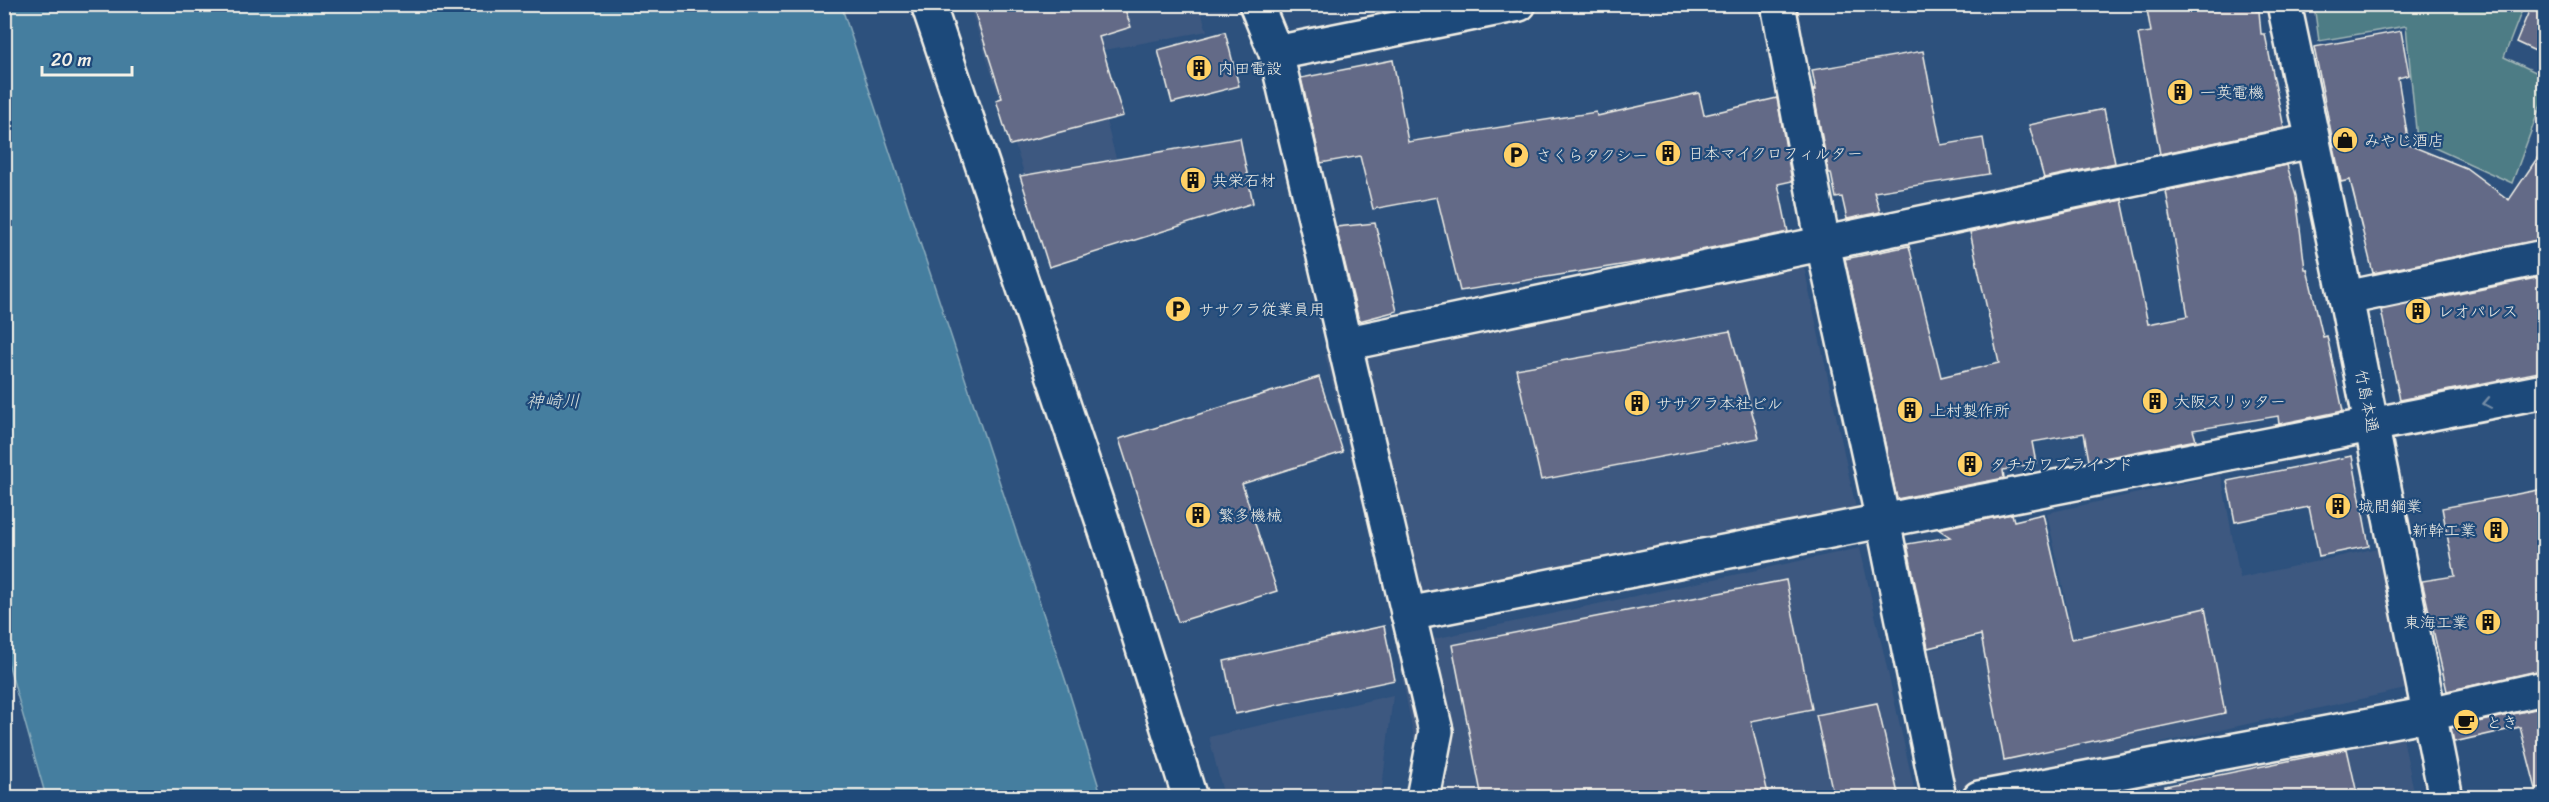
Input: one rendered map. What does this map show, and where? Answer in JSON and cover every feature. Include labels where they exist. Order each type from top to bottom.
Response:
[{"type":"street","points":[[928,4],[1107,534],[1190,798]]},
{"type":"street","points":[[1256,4],[1276,53],[1436,731],[1423,798]]},
{"type":"street","points":[[1276,53],[1519,4]]},
{"type":"street","points":[[1778,4],[1823,244],[1883,521],[1939,798]]},
{"type":"street","name":"竹島本通","points":[[2284,4],[2372,425],[2446,798]]},
{"type":"street","points":[[1344,344],[2312,141]]},
{"type":"street","points":[[2346,298],[2544,257]]},
{"type":"street","points":[[1408,614],[2544,392]]},
{"type":"street","points":[[1979,798],[2429,714],[2544,688]]},
{"type":"shaded area","points":[[969,5],[1199,5],[1207,31],[1088,53],[1137,228],[1052,258]]},
{"type":"shaded area","points":[[1804,267],[1860,527],[1394,628],[1325,355]]},
{"type":"shaded area","points":[[2221,475],[2240,578],[2378,548],[2410,688],[1953,789],[1917,653],[2069,616],[2047,513]]},
{"type":"shaded area","points":[[1860,548],[1916,797],[1415,797],[1416,747],[1396,647]]},
{"type":"shaded area","points":[[1393,695],[1381,797],[1224,797],[1209,737]]},
{"type":"shaded area","points":[[2402,733],[2415,797],[2105,798]]},
{"type":"green space","points":[[2314,5],[2524,5],[2504,57],[2544,76],[2544,96],[2512,183],[2417,140],[2406,26],[2319,41]]},
{"type":"water","name":"神崎川","points":[[4,5],[841,5],[1066,682],[1102,797],[46,797],[5,652]]},
{"type":"building","points":[[972,4],[1123,4],[1131,27],[1099,37],[1123,116],[1010,145],[996,100],[1002,98]]},
{"type":"building","points":[[2146,4],[2254,4],[2256,11],[2259,11],[2261,34],[2265,34],[2284,128],[2160,154],[2138,34],[2151,32]]},
{"type":"building","points":[[2532,4],[2544,4],[2544,55],[2516,42]]},
{"type":"building","points":[[2401,31],[2409,75],[2398,78],[2409,145],[2466,168],[2509,200],[2544,148],[2544,239],[2373,273],[2350,180],[2341,182],[2314,47]]},
{"type":"building","name":"内田電設","points":[[1225,32],[1239,86],[1172,103],[1158,50]]},
{"type":"building","points":[[1923,51],[1941,145],[1983,138],[1989,174],[1874,192],[1880,212],[1847,219],[1842,197],[1836,198],[1831,173],[1829,173],[1813,90],[1816,90],[1812,70]]},
{"type":"building","points":[[1393,60],[1408,142],[1596,112],[1597,116],[1699,93],[1704,115],[1777,98],[1792,181],[1778,184],[1788,232],[1652,260],[1460,291],[1437,197],[1373,209],[1360,156],[1321,163],[1301,78]]},
{"type":"building","points":[[2104,109],[2115,163],[2044,178],[2029,125]]},
{"type":"building","points":[[1240,138],[1253,203],[1049,267],[1020,176]]},
{"type":"building","points":[[2287,165],[2296,196],[2305,269],[2307,269],[2323,337],[2327,336],[2343,411],[2279,424],[2278,416],[2193,430],[2196,440],[2089,461],[2084,433],[2032,442],[2036,463],[2003,470],[2004,478],[1897,499],[1845,259],[1909,246],[1941,377],[1999,363],[1970,232],[2122,200],[2148,324],[2188,316],[2166,191]]},
{"type":"building","points":[[1375,223],[1397,311],[1359,321],[1336,227]]},
{"type":"building","points":[[2541,277],[2544,298],[2544,371],[2400,400],[2381,310]]},
{"type":"building","name":"ササクラ本社ビル","points":[[1730,331],[1759,438],[1541,480],[1516,369]]},
{"type":"building","name":"繁多機械","points":[[1319,377],[1343,452],[1242,484],[1277,591],[1178,622],[1119,439]]},
{"type":"building","points":[[2352,456],[2369,546],[2319,556],[2309,507],[2235,522],[2227,481]]},
{"type":"building","name":"東海工業","points":[[2544,489],[2544,670],[2447,691],[2422,581],[2455,576],[2442,508]]},
{"type":"building","points":[[2012,514],[2014,521],[2043,514],[2072,639],[2205,608],[2225,713],[2004,760],[1981,635],[1928,648],[1907,544],[1950,537],[1938,529]]},
{"type":"building","points":[[1786,580],[1812,709],[1751,721],[1769,798],[1482,798],[1452,645]]},
{"type":"building","points":[[1384,626],[1395,680],[1235,714],[1224,661]]},
{"type":"building","points":[[1877,703],[1899,798],[1834,798],[1816,715]]},
{"type":"building","points":[[2544,707],[2544,788],[2536,789],[2520,727],[2454,742],[2451,728]]},
{"type":"building","points":[[2347,749],[2358,798],[2166,798],[2165,786]]},
{"type":"place","name":"内田電設","points":[[1199,68]]},
{"type":"place","name":"一英電機","points":[[2180,92]]},
{"type":"place","name":"みやじ酒店","points":[[2345,140]]},
{"type":"place","name":"日本マイクロフィルター","points":[[1668,153]]},
{"type":"place","name":"さくらタクシー","points":[[1516,155]]},
{"type":"place","name":"共栄石材","points":[[1193,180]]},
{"type":"place","name":"ササクラ従業員用","points":[[1178,309]]},
{"type":"place","name":"レオパレス","points":[[2418,311]]},
{"type":"place","name":"大阪スリッター","points":[[2155,401]]},
{"type":"place","name":"ササクラ本社ビル","points":[[1637,403]]},
{"type":"place","name":"上村製作所","points":[[1910,410]]},
{"type":"place","name":"タチカワブラインド","points":[[1970,464]]},
{"type":"place","name":"城間鋼業","points":[[2338,506]]},
{"type":"place","name":"繁多機械","points":[[1198,515]]},
{"type":"place","name":"新幹工業","points":[[2496,530]]},
{"type":"place","name":"東海工業","points":[[2488,622]]},
{"type":"place","name":"とき","points":[[2466,722]]}]
